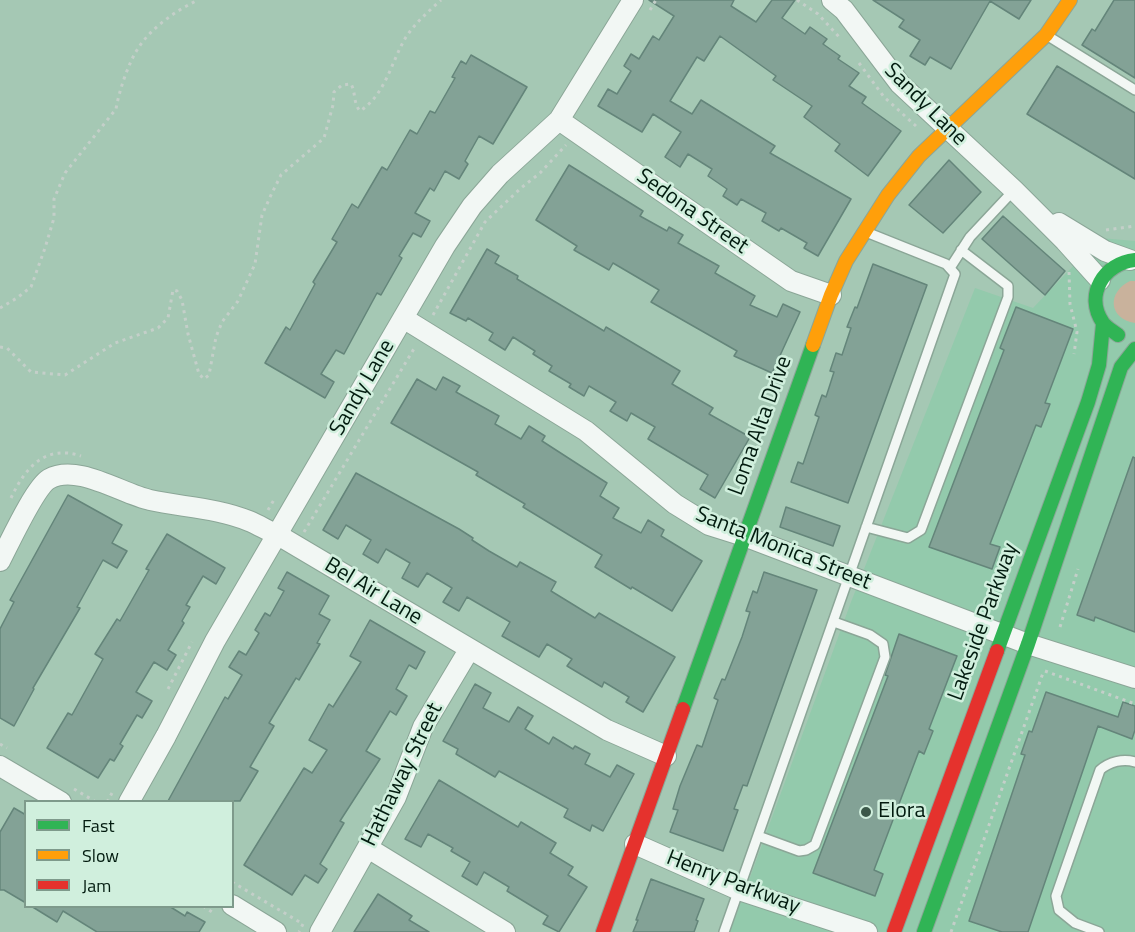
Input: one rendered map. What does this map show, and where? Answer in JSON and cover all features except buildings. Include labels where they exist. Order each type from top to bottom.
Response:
[{"type":"street","name":"Sandy Lane","points":[[130,800],[166,736],[215,641],[445,246],[472,206],[500,174],[559,120],[633,0]]},
{"type":"street","name":"Sandy Lane","points":[[832,0],[844,10],[900,84],[1020,196],[1100,280]]},
{"type":"street","name":"Loma Alta Drive","points":[[603,932],[831,295],[846,261],[888,195],[919,156],[1046,35],[1070,0]]},
{"type":"street","name":"Sedona Street","points":[[559,120],[791,281],[831,295]]},
{"type":"street","name":"Sandy Lane","points":[[1020,196],[1089,242],[1105,251],[1133,260]]},
{"type":"street","points":[[1133,260],[1117,264],[1108,270],[1100,280],[1095,298],[1097,312],[1104,324],[1119,336],[1135,339]]},
{"type":"street","name":"Santa Monica Street","points":[[403,318],[586,431],[675,504],[709,525],[744,536],[1028,644],[1135,678]]},
{"type":"street","name":"Lakeside Parkway","points":[[894,932],[1088,402],[1099,364],[1104,324]]},
{"type":"street","name":"Lakeside Parkway","points":[[924,932],[1028,644],[1121,367],[1135,349]]},
{"type":"street","name":"Bel Air Lane","points":[[0,561],[38,491],[47,480],[62,473],[95,480],[147,499],[215,512],[281,529],[469,650],[607,730],[666,756]]},
{"type":"street","name":"Hathaway Street","points":[[320,932],[396,797],[423,727],[469,650]]},
{"type":"street","points":[[0,766],[59,800]]},
{"type":"street","name":"Henry Parkway","points":[[634,844],[740,890],[867,932]]},
{"type":"street","points":[[368,848],[505,932]]},
{"type":"street","points":[[234,906],[276,932]]},
{"type":"lane","points":[[1046,35],[1135,90]]},
{"type":"lane","points":[[950,268],[970,237],[1020,196]]},
{"type":"lane","points":[[724,932],[955,274],[946,264],[864,231]]},
{"type":"lane","points":[[866,527],[908,538],[921,530],[1008,297],[1008,286],[961,250]]},
{"type":"lane","points":[[758,836],[800,850],[806,850],[815,845],[885,657],[883,644],[870,635],[834,622]]},
{"type":"lane","points":[[1099,932],[1075,923],[1059,910],[1056,896],[1100,770],[1106,764],[1128,759],[1135,762]]},
{"type":"path","points":[[0,308],[31,287],[54,218],[54,200],[64,173],[116,109],[118,97],[137,48],[144,39],[174,14],[198,0]]},
{"type":"path","points":[[0,346],[7,348],[31,372],[65,375],[115,344],[158,328],[168,318],[173,290],[177,291],[182,300],[199,374],[204,379],[209,375],[216,337],[222,322],[238,301],[252,272],[262,215],[281,175],[324,138],[334,92],[342,85],[351,84],[354,89],[356,106],[360,111],[367,106],[385,84],[405,39],[416,22],[441,0]]},
{"type":"path","points":[[645,17],[656,0]]},
{"type":"path","points":[[797,0],[818,14],[841,39]]},
{"type":"path","points":[[855,57],[884,97],[918,128]]},
{"type":"path","points":[[264,510],[281,529],[303,533],[424,331],[485,222],[540,173],[563,149],[576,131]]},
{"type":"path","points":[[1098,231],[1135,226]]},
{"type":"path","points":[[1069,268],[1070,304],[1077,332],[1074,354]]},
{"type":"path","points":[[6,506],[17,484],[29,468],[44,457],[70,452],[89,459]]},
{"type":"path","points":[[951,932],[1044,672],[1135,704]]},
{"type":"path","points":[[234,883],[303,924],[299,932]]},
{"type":"shaded area","points":[[1100,238],[1135,241],[1135,932],[730,932],[851,602],[975,288],[1033,308]]},
{"type":"shaded area","points":[[1130,281],[1135,281],[1135,323],[1120,316],[1115,311],[1114,305],[1117,292]]},
{"type":"traffic: fast","points":[[1118,335],[1103,323],[1096,302],[1097,292],[1100,282],[1114,267],[1135,260]]},
{"type":"traffic: fast","points":[[997,651],[1088,402],[1099,365],[1103,324]]},
{"type":"traffic: fast","points":[[683,709],[813,345]]},
{"type":"traffic: fast","points":[[924,932],[1028,644],[1121,367],[1135,349]]},
{"type":"traffic: slow","points":[[813,345],[846,261],[888,195],[919,156],[1046,35],[1070,0]]},
{"type":"traffic: jam","points":[[894,932],[997,651]]},
{"type":"traffic: jam","points":[[603,932],[683,709]]},
{"type":"place","name":"Elora","points":[[866,812]]}]
